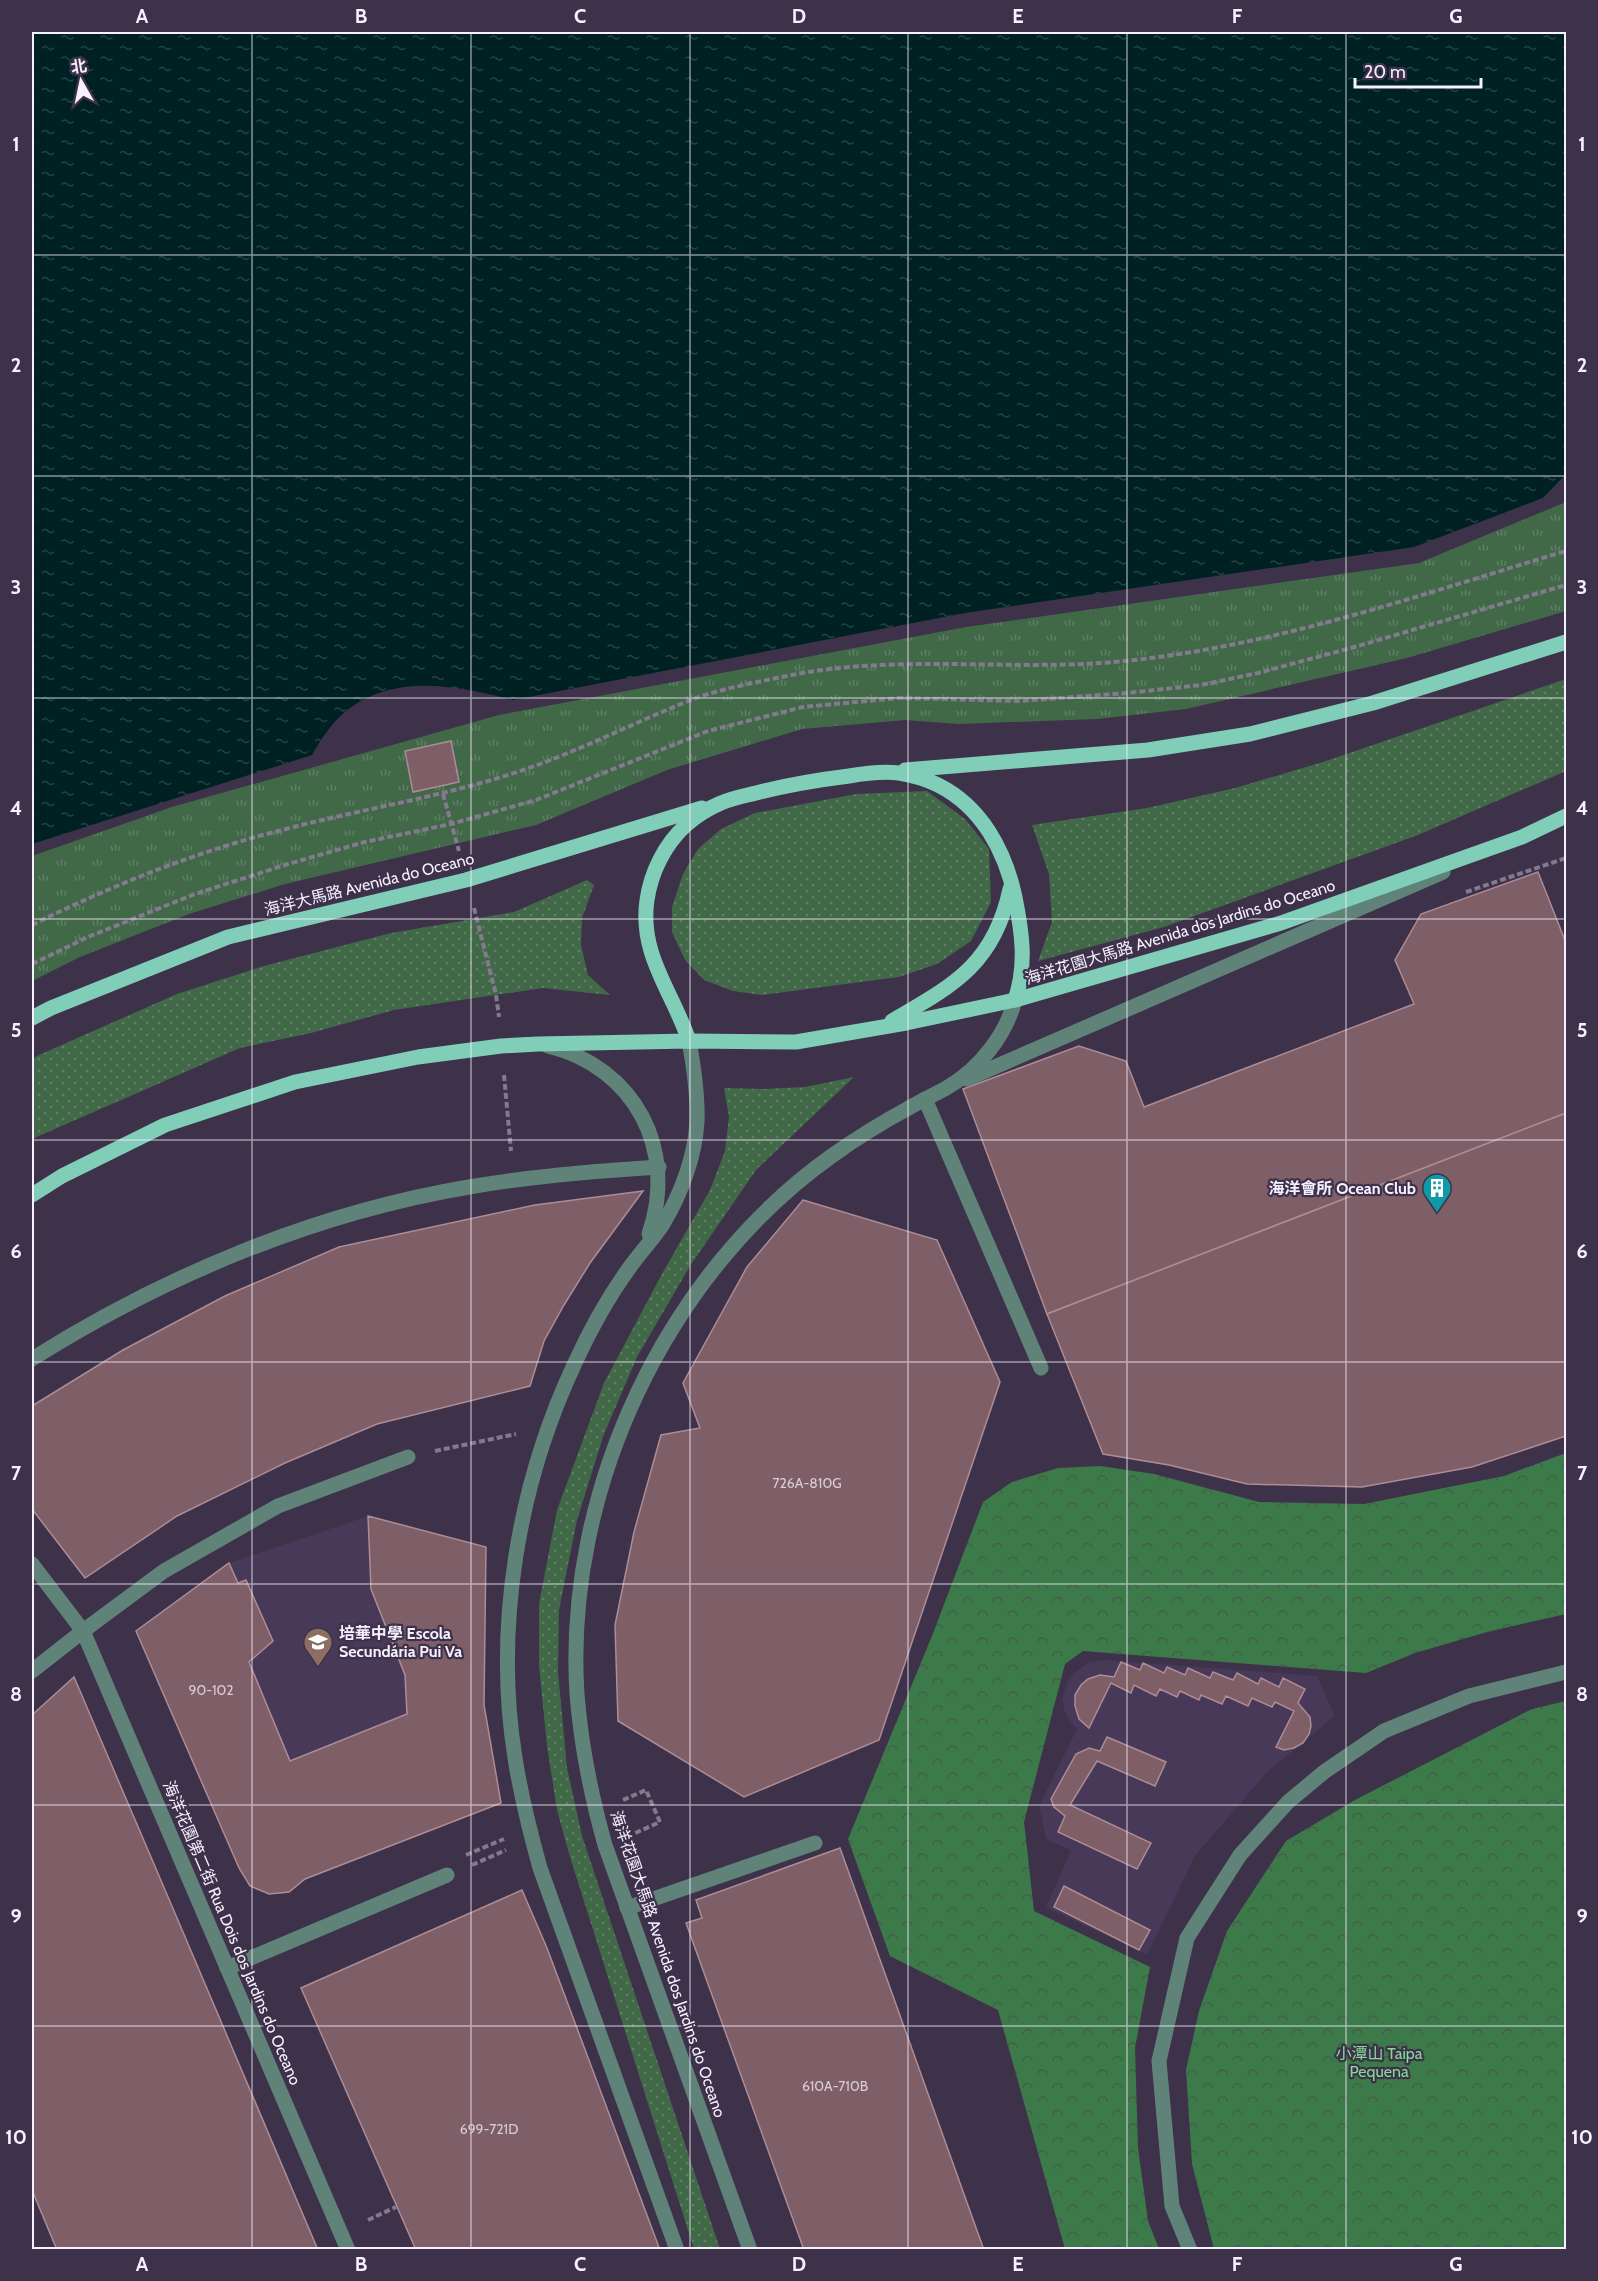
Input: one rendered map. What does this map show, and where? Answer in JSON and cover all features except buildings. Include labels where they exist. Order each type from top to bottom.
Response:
[{"type":"main road","points":[[689,1041],[681,1018],[654,964],[645,922],[647,900],[651,879],[672,841],[686,825],[723,802],[797,782],[878,772],[1148,750],[1250,734],[1373,703],[1566,642]]},
{"type":"main road","points":[[32,1195],[62,1176],[165,1125],[295,1082],[418,1057],[501,1046],[538,1044],[689,1041],[796,1042],[879,1028],[1015,1000],[1020,987],[1023,962],[1022,935],[1012,883],[994,839],[984,823],[955,794],[918,777],[878,772]]},
{"type":"main road","name":"海洋大馬路 Avenida do Oceano","points":[[32,1018],[51,1008],[228,937],[466,880],[723,802]]},
{"type":"main road","name":"海洋花園大馬路 Avenida dos Jardins do Oceano","points":[[1015,1000],[1281,923],[1522,837],[1566,816]]},
{"type":"main road","points":[[879,1028],[942,992],[964,976],[982,956],[996,933],[1006,909],[1012,883]]},
{"type":"street","points":[[948,1087],[1522,837]]},
{"type":"street","name":"海洋花園大馬路 Avenida dos Jardins do Oceano","points":[[750,2250],[627,1908],[591,1796],[582,1744],[577,1692],[577,1640],[588,1538],[600,1489],[616,1440],[637,1393],[661,1347],[688,1304],[733,1247],[791,1189],[831,1156],[874,1127],[948,1087],[968,1073],[986,1054],[1000,1034],[1015,1000]]},
{"type":"street","points":[[677,2250],[540,1868],[514,1756],[509,1698],[508,1641],[512,1585],[521,1528],[534,1473],[549,1427],[574,1365],[600,1315],[662,1224],[679,1192],[690,1159],[697,1124],[697,1088],[689,1041]]},
{"type":"street","points":[[538,1044],[561,1049],[603,1070],[621,1086],[647,1125],[658,1167],[659,1194],[648,1239],[636,1260]]},
{"type":"street","points":[[925,1099],[1041,1368]]},
{"type":"street","points":[[32,1359],[82,1328],[173,1281],[268,1242],[367,1210],[467,1187],[514,1180],[569,1172],[658,1167]]},
{"type":"street","points":[[32,1671],[83,1630],[164,1571],[278,1506],[408,1457]]},
{"type":"street","name":"海洋花園第二街 Rua Dois dos Jardins do Oceano","points":[[32,1564],[83,1630],[348,2250]]},
{"type":"street","points":[[1190,2250],[1172,2205],[1159,2061],[1188,1938],[1240,1855],[1288,1802],[1324,1772],[1384,1731],[1469,1696],[1566,1672]]},
{"type":"street","points":[[627,1908],[814,1843]]},
{"type":"street","points":[[227,1968],[447,1875]]},
{"type":"path","points":[[32,925],[157,868],[279,830],[357,811],[443,794],[527,768],[700,696],[800,674],[896,664],[1020,666],[1121,662],[1188,653],[1345,617],[1566,551]]},
{"type":"path","points":[[32,964],[88,937],[195,894],[365,842],[452,824],[536,800],[708,731],[792,710],[898,698],[1018,701],[1200,685],[1257,673],[1352,648],[1566,585]]},
{"type":"path","points":[[496,995],[514,1180]]},
{"type":"path","points":[[408,1457],[549,1427]]},
{"type":"path","points":[[646,1790],[660,1822]]},
{"type":"path","points":[[447,1875],[442,1865],[529,1828]]},
{"type":"shaded area","name":"培華中學 Escola Secundária Pui Va","points":[[368,1516],[486,1547],[484,1705],[501,1803],[305,1879],[289,1892],[269,1894],[250,1886],[239,1868],[136,1631],[229,1563]]},
{"type":"shaded area","points":[[1104,1660],[1317,1676],[1335,1716],[1269,1770],[1195,1856],[1147,1955],[1046,1907],[1071,1850],[1046,1839],[1039,1806],[1077,1729],[1069,1720],[1062,1698],[1068,1680],[1078,1670],[1089,1662]]},
{"type":"green space","points":[[1566,502],[1566,611],[1407,658],[1186,709],[1097,719],[958,724],[905,720],[802,729],[667,770],[536,825],[285,884],[189,914],[80,957],[32,981],[32,856],[172,807],[499,715],[966,627],[1419,563]]},
{"type":"green space","points":[[1566,679],[1566,771],[1418,835],[1164,927],[1038,961],[1052,922],[1049,874],[1032,825],[1147,808],[1235,788],[1323,762]]},
{"type":"green space","points":[[927,791],[965,819],[989,849],[991,902],[971,941],[937,964],[899,977],[762,995],[733,991],[704,980],[685,960],[672,932],[672,907],[683,874],[698,849],[721,829],[755,813],[856,794]]},
{"type":"green space","points":[[587,880],[594,885],[582,918],[581,945],[588,975],[610,995],[543,988],[394,1010],[311,1033],[240,1048],[32,1139],[32,1059],[39,1055],[177,994],[264,966],[391,933],[514,912]]},
{"type":"green space","points":[[854,1077],[756,1170],[690,1266],[637,1357],[604,1434],[577,1520],[559,1610],[558,1672],[567,1768],[582,1836],[720,2249],[694,2249],[557,1810],[547,1746],[539,1665],[539,1604],[557,1510],[604,1383],[710,1190],[725,1151],[729,1117],[724,1088],[805,1087]]},
{"type":"green space","points":[[1566,1453],[1566,1614],[1487,1632],[1415,1653],[1366,1673],[1083,1651],[1065,1664],[1024,1822],[1034,1911],[1150,1967],[1135,2048],[1138,2148],[1148,2221],[1159,2249],[1065,2249],[998,2010],[890,1956],[848,1839],[932,1636],[983,1502],[1012,1482],[1058,1468],[1100,1466],[1154,1474],[1259,1502],[1364,1504],[1504,1476]]},
{"type":"green space","name":"小潭山 Taipa Pequena","points":[[1566,1701],[1566,2249],[1214,2249],[1192,2164],[1186,2070],[1199,2011],[1227,1931],[1286,1841],[1355,1800],[1532,1709]]},
{"type":"water","points":[[32,32],[1566,32],[1566,474],[1543,498],[1414,547],[965,613],[513,700],[449,687],[405,687],[384,691],[364,699],[340,716],[312,755],[32,844]]},
{"type":"place","name":"海洋會所 Ocean Club","points":[[1437,1214]]},
{"type":"place","name":"培華中學 Escola Secundária Pui Va","points":[[318,1668]]}]
